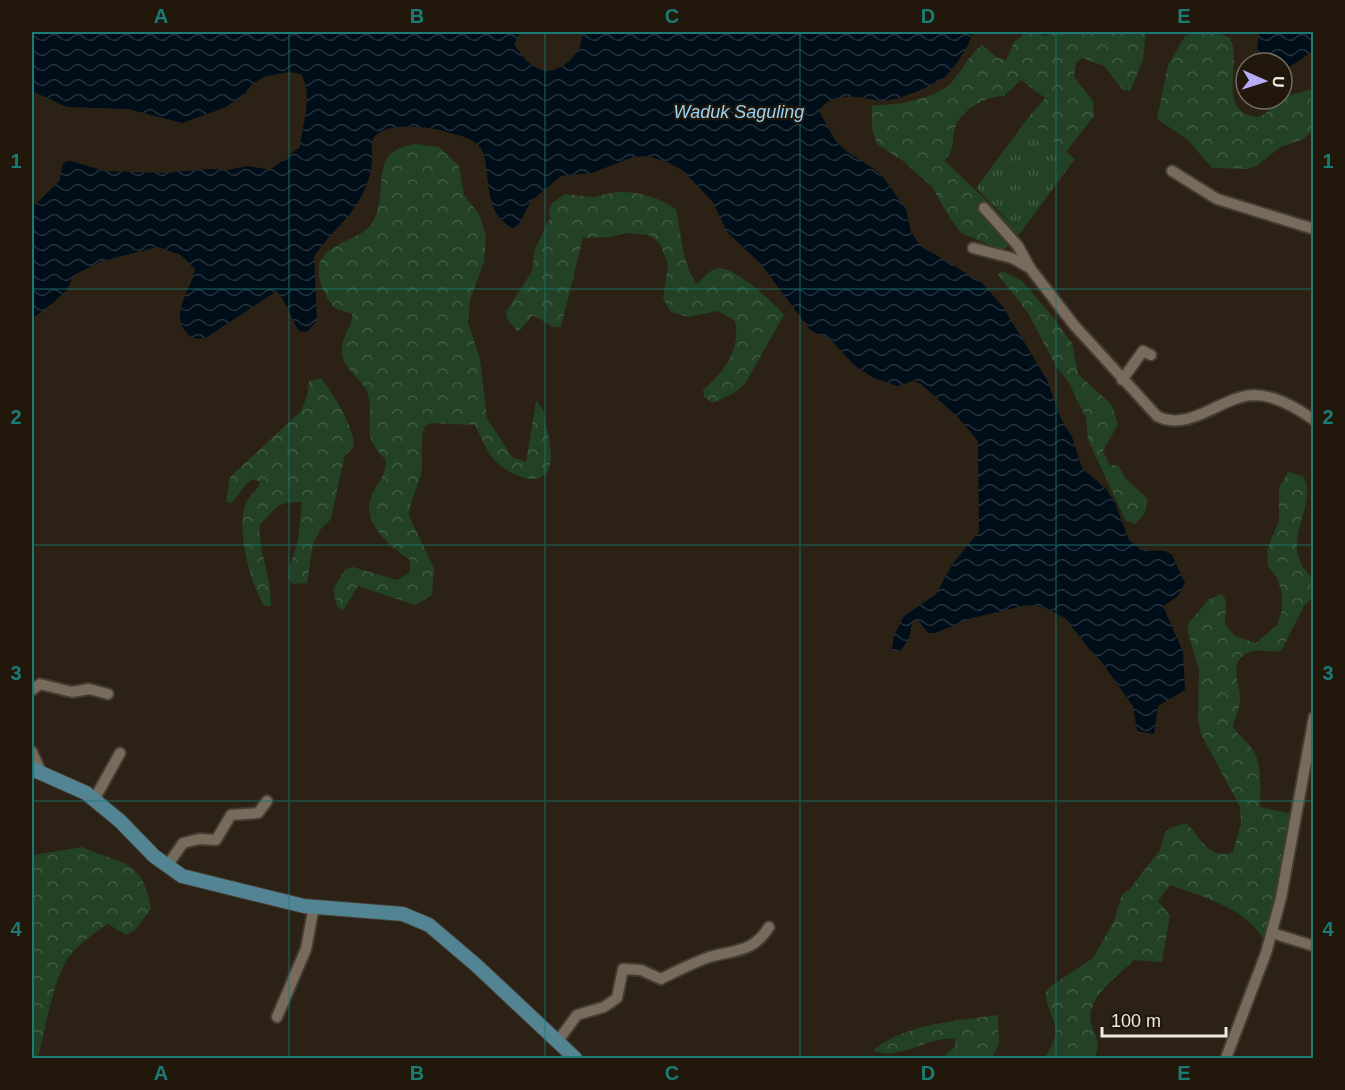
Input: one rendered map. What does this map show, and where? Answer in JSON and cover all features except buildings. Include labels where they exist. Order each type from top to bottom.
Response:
[{"type":"main road","points":[[37,770],[71,785],[94,800],[167,866],[189,879],[287,903],[403,914],[429,925],[476,964],[575,1059]]},
{"type":"street","points":[[1172,171],[1216,199],[1314,229]]},
{"type":"street","points":[[984,208],[1018,246],[1030,268],[1122,380],[1157,416],[1170,421],[1199,415],[1252,395],[1279,401],[1314,420]]},
{"type":"street","points":[[973,248],[1012,258],[1030,268]]},
{"type":"street","points":[[1122,380],[1143,351],[1151,355]]},
{"type":"street","points":[[32,690],[40,684],[72,692],[89,689],[108,694]]},
{"type":"street","points":[[1226,1059],[1272,933],[1281,898],[1314,717]]},
{"type":"street","points":[[32,752],[37,770]]},
{"type":"street","points":[[94,800],[120,753]]},
{"type":"street","points":[[167,866],[183,843],[199,839],[216,840],[231,815],[258,813],[267,801]]},
{"type":"street","points":[[277,1017],[306,949],[314,906]]},
{"type":"street","points":[[557,1042],[577,1015],[604,1007],[617,998],[623,969],[641,970],[661,979],[712,957],[732,954],[762,938],[769,927]]},
{"type":"street","points":[[1272,933],[1314,946]]},
{"type":"green space","points":[[1027,32],[1037,32],[1045,36],[1052,32],[1146,32],[1143,60],[1130,91],[1123,90],[1104,66],[1082,58],[1076,63],[1074,77],[1093,101],[1094,116],[1066,152],[1027,119],[1045,98],[1021,80],[1004,96],[990,98],[970,108],[956,125],[953,146],[945,161],[1020,233],[1009,246],[1002,250],[961,233],[932,187],[903,161],[877,144],[872,129],[872,105],[902,103],[936,93],[952,82],[982,45],[998,58],[1006,60],[1014,42]]},
{"type":"green space","points":[[1196,32],[1216,32],[1230,38],[1234,60],[1234,111],[1242,111],[1257,117],[1268,111],[1294,111],[1294,94],[1313,89],[1313,131],[1303,139],[1281,147],[1256,166],[1248,169],[1212,168],[1188,140],[1157,119],[1168,65],[1185,36]]},
{"type":"green space","points":[[1027,119],[1075,159],[1020,233],[976,188]]},
{"type":"green space","points":[[416,144],[439,147],[459,166],[464,195],[479,214],[486,236],[484,262],[470,300],[468,322],[480,359],[487,418],[512,457],[526,462],[536,401],[541,406],[544,416],[551,458],[549,468],[544,475],[531,479],[523,478],[496,462],[475,425],[431,423],[425,426],[422,438],[421,474],[410,505],[409,516],[434,568],[432,595],[415,605],[358,586],[343,611],[337,606],[333,590],[345,569],[353,567],[397,580],[410,572],[410,560],[387,542],[370,517],[371,498],[384,473],[386,460],[372,442],[367,392],[347,367],[343,358],[342,344],[352,314],[341,311],[330,301],[320,280],[319,267],[323,257],[330,250],[368,228],[378,208],[385,162],[400,148]]},
{"type":"green space","points":[[616,192],[648,196],[676,209],[685,258],[697,284],[715,269],[722,268],[752,285],[784,315],[745,384],[734,393],[713,403],[704,397],[703,390],[718,376],[729,360],[735,341],[735,321],[718,311],[688,317],[671,312],[663,299],[668,265],[660,244],[648,235],[625,233],[611,237],[583,238],[561,327],[553,327],[533,315],[518,332],[508,320],[506,312],[532,271],[535,249],[550,218],[549,210],[552,203],[565,194],[593,197]]},
{"type":"green space","points":[[1002,271],[1022,281],[1048,311],[1072,343],[1078,374],[1112,405],[1118,424],[1103,451],[1110,465],[1118,465],[1126,479],[1148,499],[1145,513],[1135,524],[1126,521],[1088,440],[1086,418],[1069,383],[1056,366],[1028,313],[998,275]]},
{"type":"green space","points":[[321,378],[347,420],[354,446],[344,458],[331,519],[320,530],[313,544],[307,583],[293,584],[288,578],[288,571],[298,541],[302,502],[281,505],[260,524],[261,543],[271,595],[271,606],[264,606],[249,570],[242,530],[245,505],[260,482],[253,479],[247,483],[232,503],[226,502],[230,477],[301,411],[307,396],[309,381]]},
{"type":"green space","points":[[1288,472],[1303,476],[1307,487],[1307,499],[1297,538],[1302,565],[1313,578],[1313,597],[1304,606],[1281,651],[1253,651],[1239,660],[1236,672],[1240,703],[1233,726],[1255,753],[1260,776],[1260,807],[1292,814],[1280,885],[1263,938],[1245,918],[1221,904],[1170,885],[1158,901],[1170,915],[1162,962],[1134,960],[1098,996],[1091,1014],[1091,1023],[1098,1043],[1095,1058],[1044,1058],[1055,1038],[1046,992],[1051,986],[1093,958],[1114,921],[1122,894],[1129,890],[1160,850],[1164,834],[1170,828],[1186,823],[1212,850],[1225,854],[1233,852],[1241,823],[1240,807],[1201,734],[1198,719],[1199,670],[1188,633],[1188,624],[1208,600],[1222,593],[1226,601],[1225,624],[1235,636],[1256,643],[1277,625],[1282,610],[1282,593],[1277,578],[1268,566],[1267,550],[1279,521],[1279,488]]},
{"type":"green space","points":[[82,847],[119,861],[136,872],[147,892],[151,909],[135,930],[126,935],[108,924],[84,941],[72,953],[55,988],[38,1058],[32,1058],[32,855]]},
{"type":"green space","points":[[998,1015],[999,1044],[992,1058],[941,1058],[955,1047],[955,1039],[936,1040],[893,1053],[873,1050],[901,1034],[917,1029]]},
{"type":"water","name":"Waduk Saguling","points":[[32,32],[520,32],[514,44],[519,52],[533,66],[550,71],[571,60],[580,46],[582,32],[973,32],[966,49],[955,65],[947,75],[935,83],[907,95],[883,101],[840,97],[832,99],[819,111],[835,140],[846,151],[880,173],[906,209],[911,232],[920,245],[982,283],[1003,307],[1047,380],[1061,419],[1072,437],[1082,468],[1106,489],[1115,503],[1129,540],[1141,550],[1165,551],[1172,555],[1185,583],[1177,597],[1163,606],[1183,652],[1185,690],[1158,706],[1154,734],[1137,731],[1133,706],[1101,661],[1065,618],[1043,607],[1027,605],[972,618],[935,633],[928,633],[918,620],[912,623],[909,639],[900,651],[892,650],[894,635],[904,616],[935,595],[954,562],[979,532],[978,441],[958,417],[921,384],[913,381],[898,386],[874,378],[855,366],[830,339],[810,330],[760,263],[727,232],[713,202],[682,170],[667,162],[648,156],[633,157],[592,173],[561,176],[531,201],[519,224],[513,228],[504,222],[493,206],[484,155],[478,145],[464,137],[439,130],[405,127],[384,130],[376,135],[372,143],[370,172],[363,194],[314,257],[317,320],[307,332],[299,331],[277,291],[207,337],[198,339],[190,336],[183,328],[180,312],[195,269],[181,255],[158,247],[102,261],[74,275],[67,290],[32,318],[32,208],[60,180],[62,166],[67,160],[105,171],[163,173],[227,170],[248,166],[270,170],[300,147],[307,92],[301,74],[290,72],[266,76],[252,84],[243,96],[224,108],[182,123],[128,109],[67,107],[32,91]]},
{"type":"water","points":[[1259,32],[1313,32],[1313,51],[1294,64],[1294,51],[1257,51]]}]
